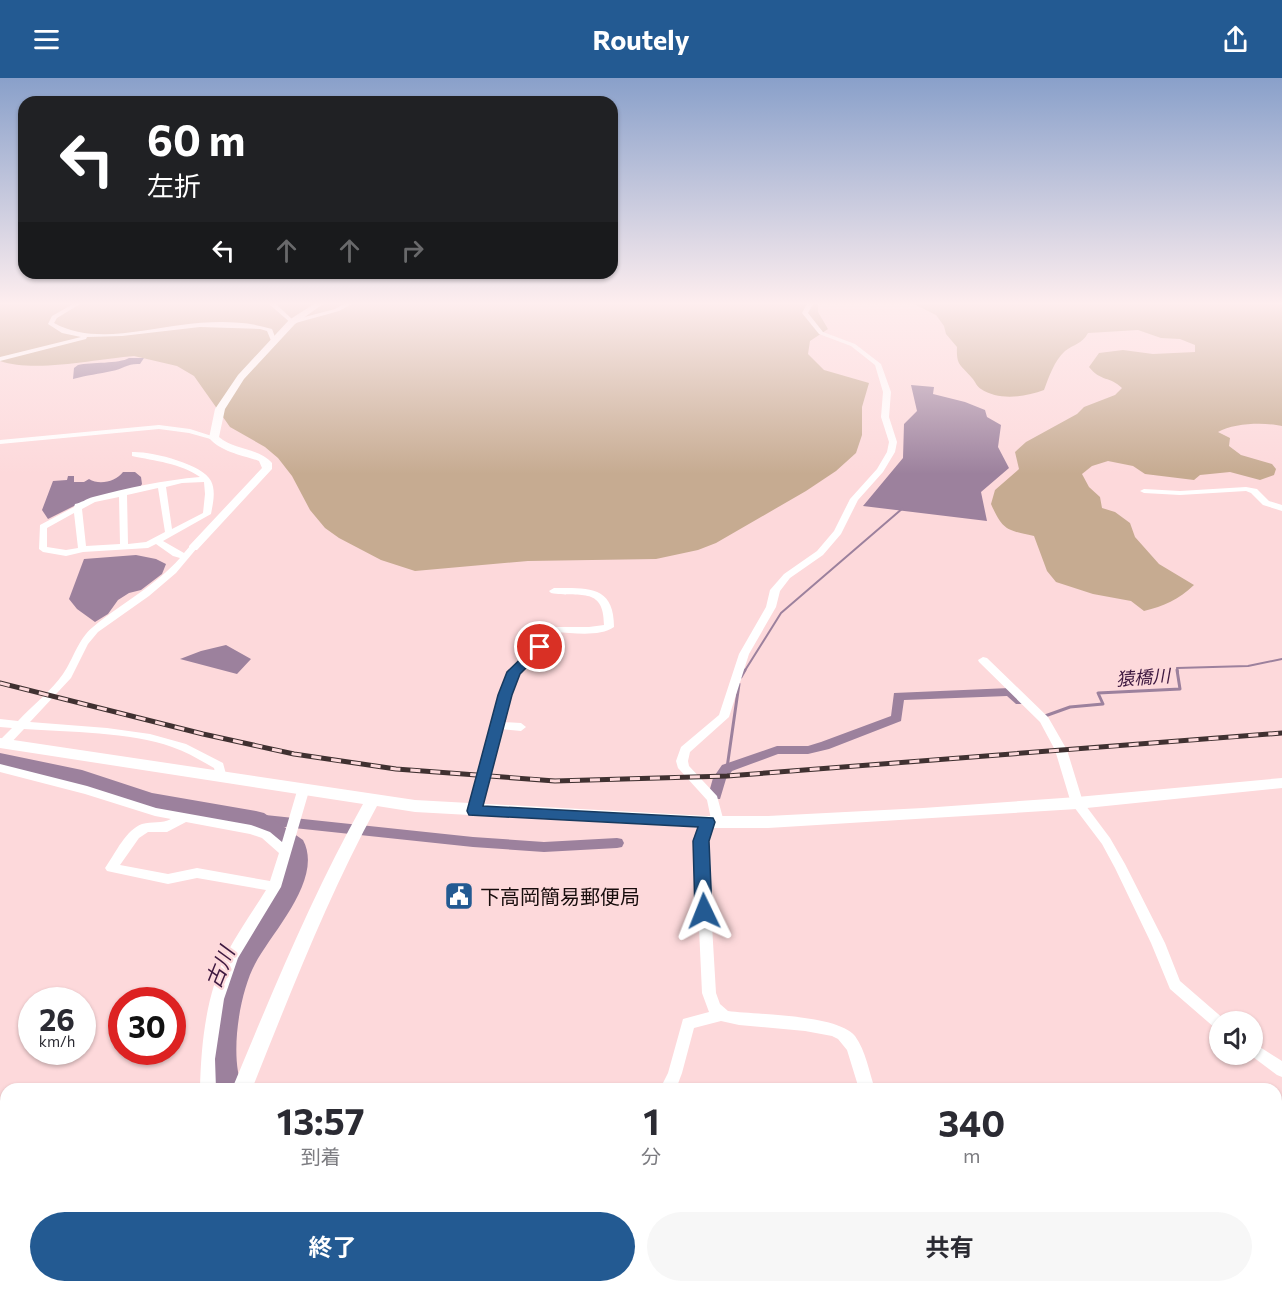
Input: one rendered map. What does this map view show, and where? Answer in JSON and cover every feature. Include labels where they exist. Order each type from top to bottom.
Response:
[{"type":"street","points":[[213,438],[225,398],[256,361]]},
{"type":"street","points":[[865,1083],[853,1047],[843,1034],[807,1026],[738,1019],[720,1014],[714,1009],[709,993],[701,841],[712,822],[713,799],[684,768],[682,761],[685,750],[724,717],[744,654],[771,607],[775,590],[788,576],[820,553],[838,532],[854,499],[886,462],[893,442],[885,417],[887,392],[878,364],[874,361]]},
{"type":"street","points":[[0,442],[159,427],[190,431],[213,438],[222,445],[263,459],[267,463],[267,469],[184,556],[173,571],[146,594],[95,630],[84,643],[73,669],[2,744]]},
{"type":"street","points":[[135,454],[195,469],[207,479],[210,493],[207,514],[170,532],[148,546],[83,549],[66,553],[43,549],[43,527],[92,500],[182,481],[207,479]]},
{"type":"street","points":[[162,486],[170,532]]},
{"type":"street","points":[[1144,491],[1180,493],[1246,489],[1254,491],[1266,503],[1282,508]]},
{"type":"street","points":[[123,493],[124,547]]},
{"type":"street","points":[[78,506],[80,507],[83,549]]},
{"type":"street","points":[[157,542],[176,554],[184,556]]},
{"type":"street","points":[[474,811],[514,672],[552,634],[550,628],[589,630],[609,627],[610,616],[605,600],[595,593],[554,591]]},
{"type":"street","points":[[983,660],[1042,718],[1061,750],[1077,803],[1106,841],[1121,867],[1158,943],[1175,985],[1209,1014]]},
{"type":"street","points":[[0,723],[169,742],[189,749],[219,766],[221,778]]},
{"type":"street","points":[[497,725],[521,727]]},
{"type":"street","points":[[2,744],[372,801],[474,811],[712,822],[923,814],[1077,803],[1282,783]]},
{"type":"street","points":[[0,768],[87,790],[155,812],[251,830],[266,835],[285,851]]},
{"type":"street","points":[[208,1083],[208,1059],[217,999],[232,957],[275,888],[303,791]]},
{"type":"street","points":[[245,1083],[278,1001],[351,839],[372,801]]},
{"type":"street","points":[[184,818],[167,827],[145,828],[135,834],[111,868],[168,879],[197,873],[275,888]]},
{"type":"street","points":[[671,1083],[688,1023],[720,1014]]},
{"type":"street","points":[[1263,1056],[1282,1070]]},
{"type":"shaded area","points":[[0,361],[94,361],[30,366]]},
{"type":"shaded area","points":[[142,361],[140,364],[73,379],[74,368],[78,365]]},
{"type":"shaded area","points":[[154,361],[815,361],[824,370],[869,383],[862,407],[862,435],[856,453],[836,471],[806,491],[716,543],[698,550],[656,559],[528,561],[415,571],[381,560],[325,528],[310,510],[292,476],[278,458],[265,447],[230,427],[194,376],[177,366]]},
{"type":"shaded area","points":[[958,361],[1057,361],[1044,390],[1020,396],[988,393],[978,387]]},
{"type":"shaded area","points":[[1094,361],[1282,361],[1282,426],[1249,424],[1218,432],[1230,438],[1229,446],[1241,455],[1272,464],[1276,469],[1274,475],[1260,480],[1230,472],[1200,475],[1194,480],[1145,474],[1133,466],[1108,461],[1092,466],[1082,474],[1089,487],[1100,497],[1102,508],[1115,512],[1130,523],[1135,537],[1159,564],[1194,585],[1170,602],[1144,611],[1131,601],[1093,594],[1056,582],[1047,571],[1034,536],[1007,528],[999,520],[991,504],[995,490],[1019,469],[1015,452],[1026,442],[1077,414],[1084,407],[1115,395],[1122,388],[1093,372],[1089,367]]},
{"type":"shaded area","points":[[911,385],[934,387],[933,394],[985,410],[987,417],[1001,425],[998,447],[1009,468],[981,492],[987,521],[863,506],[903,458],[904,424],[917,411]]},
{"type":"shaded area","points":[[123,472],[135,472],[141,477],[142,484],[139,489],[76,505],[48,519],[42,510],[53,481],[67,480],[68,476],[74,476],[74,482],[84,482],[89,479],[103,482],[112,480]]},
{"type":"shaded area","points":[[136,555],[156,559],[166,564],[162,574],[141,590],[129,593],[118,600],[108,614],[95,622],[77,609],[69,599],[84,559]]},
{"type":"shaded area","points":[[226,645],[251,659],[237,674],[180,659],[201,651]]},
{"type":"waterway","points":[[744,672],[781,613],[903,508]]},
{"type":"waterway","name":"猿橋川","points":[[1178,672],[1177,668],[1248,666],[1282,659]]},
{"type":"waterway","points":[[741,677],[745,670]]},
{"type":"waterway","name":"猿橋川","points":[[1045,716],[1070,707],[1103,704],[1098,693],[1180,689],[1177,670]]},
{"type":"waterway","points":[[727,768],[739,684]]},
{"type":"waterway","points":[[715,796],[720,778],[727,768],[777,750],[808,750],[824,746],[897,718],[898,696],[1010,692],[1020,701]]},
{"type":"waterway","name":"古川","points":[[0,760],[82,778],[150,801],[256,819],[295,846],[293,880],[287,894],[252,945],[233,989],[222,1058],[226,1083]]},
{"type":"waterway","points":[[256,819],[473,842],[544,847],[617,843]]},
{"type":"railway","points":[[0,683],[203,734],[294,754],[396,769],[555,781],[727,776],[1282,733]]},
{"type":"place","name":"下高岡簡易郵便局","points":[[459,896]]},
{"type":"route","points":[[540,647],[514,672],[505,695],[474,811],[707,822],[701,841],[704,911]]}]
